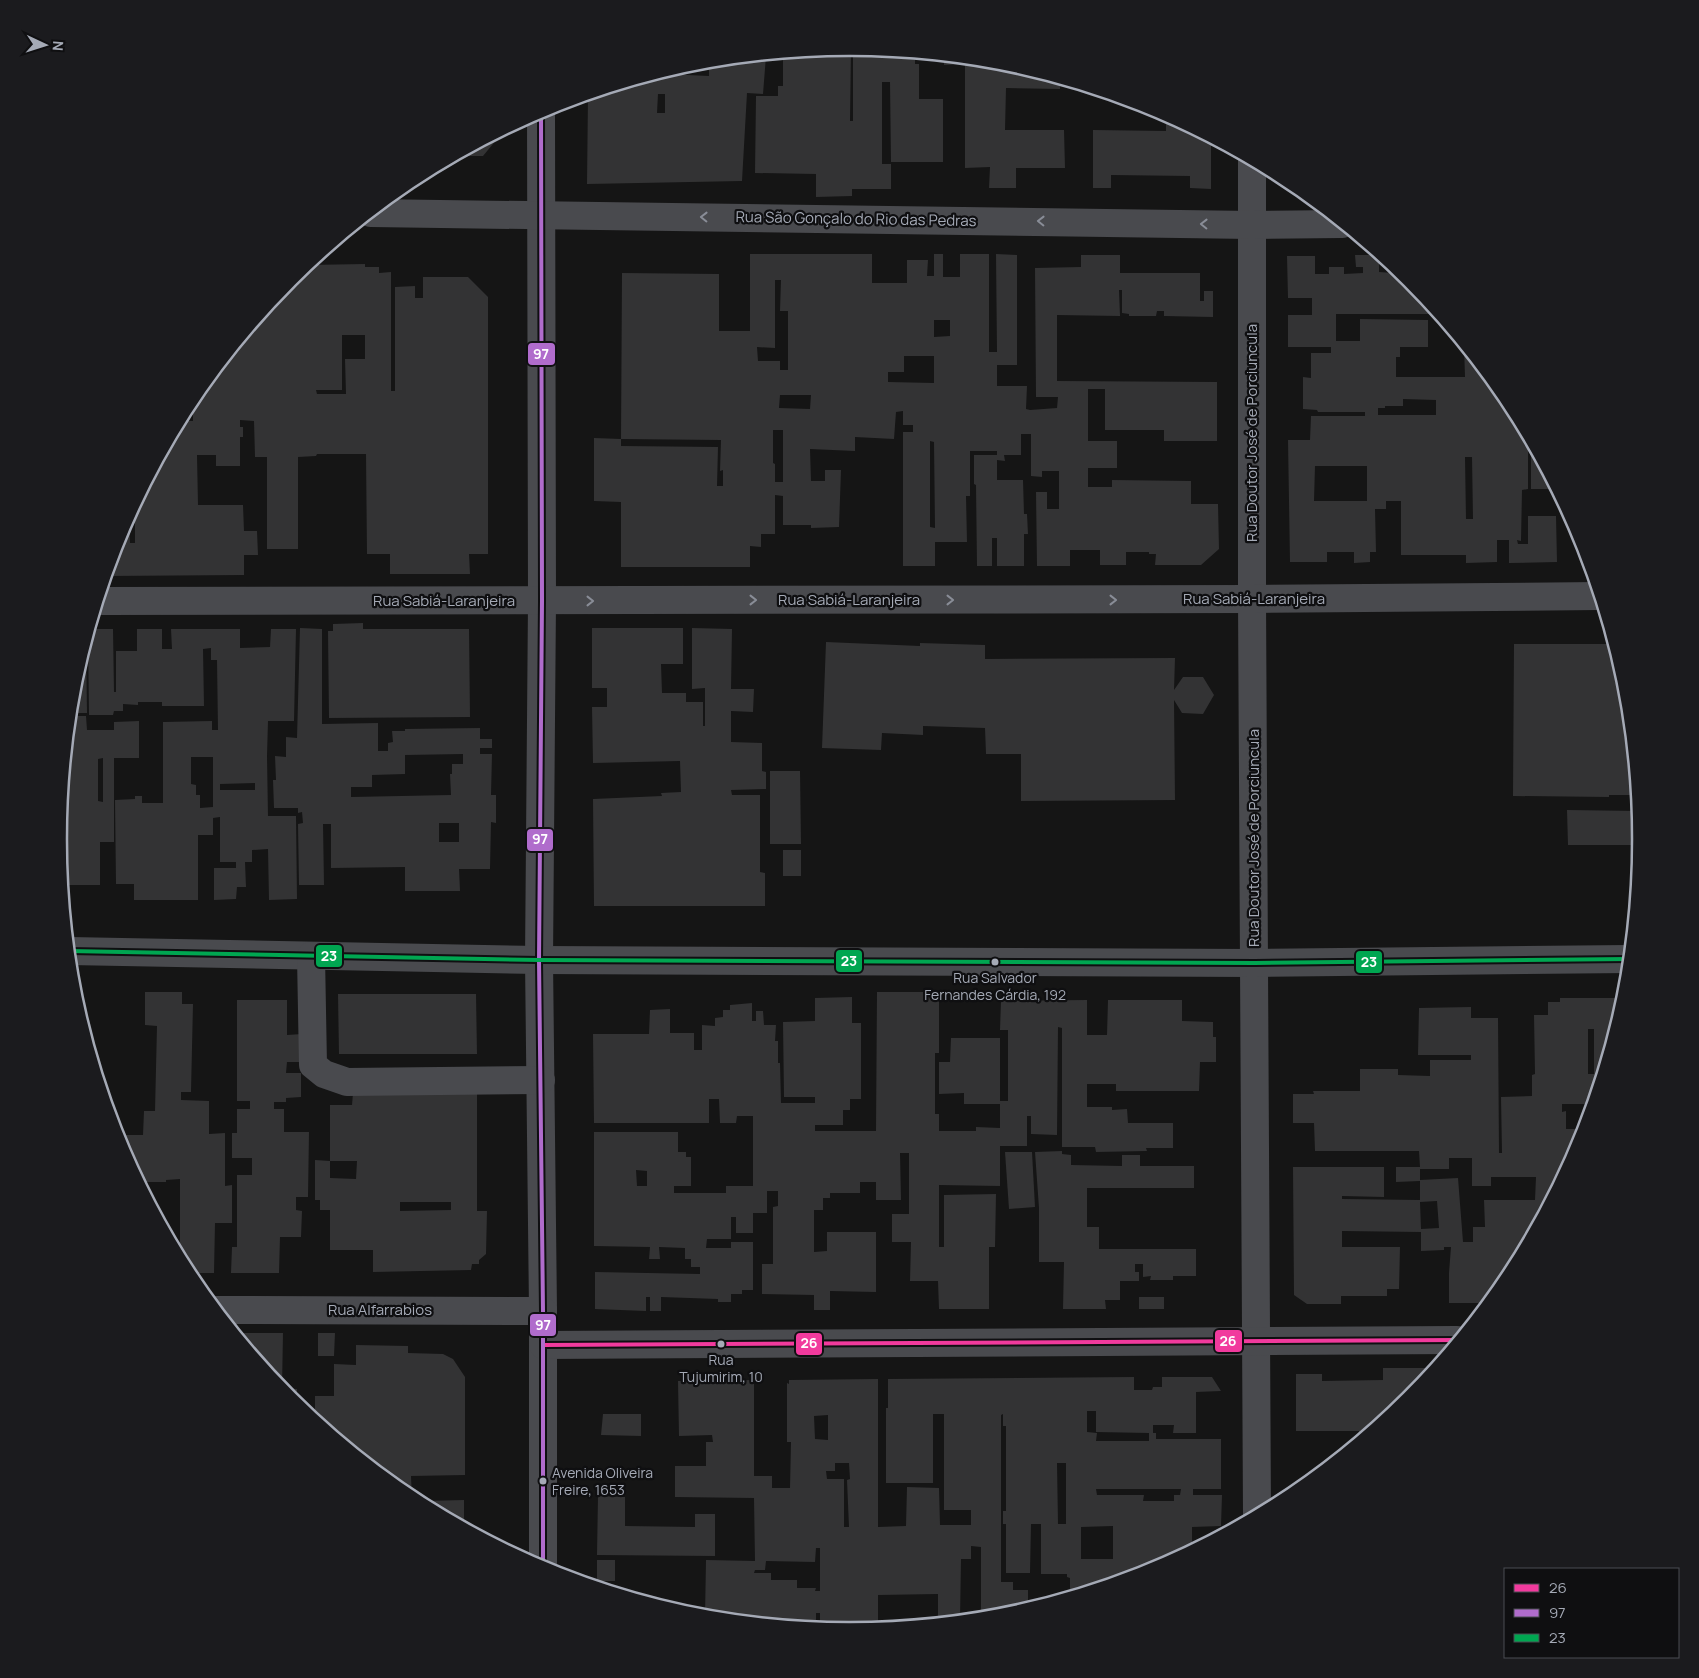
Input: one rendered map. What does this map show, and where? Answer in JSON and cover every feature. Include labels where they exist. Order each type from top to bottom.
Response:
[{"type":"street","points":[[541,120],[542,601],[539,960],[543,1311],[543,1559]]},
{"type":"street","name":"Rua Doutor José de Porciuncula","points":[[1252,168],[1252,599],[1257,1507]]},
{"type":"street","name":"Rua São Gonçalo do Rio das Pedras","points":[[381,212],[1334,224]]},
{"type":"street","name":"Rua Sabiá-Laranjeira","points":[[104,601],[1252,599],[1594,596]]},
{"type":"street","points":[[75,951],[539,960],[1255,963],[1623,959]]},
{"type":"street","points":[[311,956],[313,1065],[324,1074],[346,1082],[541,1080]]},
{"type":"street","name":"Rua Alfarrabios","points":[[225,1310],[543,1311]]},
{"type":"street","points":[[543,1345],[1450,1340]]},
{"type":"building","points":[[851,56],[850,121],[853,121],[853,56],[915,59],[915,64],[919,64],[919,99],[943,99],[943,162],[891,162],[890,82],[882,82],[882,164],[891,164],[891,189],[852,189],[852,196],[816,197],[816,174],[755,173],[756,96],[778,96],[778,86],[783,86],[783,59]]},
{"type":"building","points":[[766,61],[763,94],[747,93],[742,181],[587,184],[588,102],[647,83],[681,75],[709,76],[709,69]],"holes":[[[658,94],[665,94],[665,113],[657,113]]]},
{"type":"building","points":[[944,62],[960,64],[944,65]]},
{"type":"building","points":[[965,65],[1002,71],[1060,85],[1060,89],[1006,88],[1005,130],[1064,130],[1065,168],[1016,168],[1016,188],[989,188],[990,167],[965,168]]},
{"type":"building","points":[[1166,124],[1211,145],[1211,189],[1190,188],[1190,176],[1111,175],[1111,188],[1093,188],[1093,130],[1166,131]]},
{"type":"building","points":[[495,141],[483,156],[467,156]]},
{"type":"building","points":[[750,254],[872,254],[872,283],[907,283],[907,260],[928,260],[927,276],[934,276],[934,254],[943,254],[943,277],[960,277],[960,254],[989,254],[989,352],[997,352],[996,254],[1017,255],[1017,365],[997,365],[997,386],[1027,386],[1026,409],[1030,410],[1057,408],[1058,397],[1036,397],[1035,268],[1081,267],[1081,255],[1120,255],[1120,273],[1200,273],[1200,301],[1204,301],[1204,291],[1213,291],[1213,317],[1164,316],[1164,311],[1157,311],[1156,316],[1129,316],[1129,314],[1122,313],[1122,290],[1119,290],[1120,316],[1057,315],[1057,381],[1217,382],[1217,441],[1164,441],[1164,430],[1105,430],[1105,389],[1088,389],[1088,441],[1117,441],[1117,468],[1088,468],[1088,487],[1112,487],[1112,480],[1191,481],[1191,504],[1218,504],[1219,549],[1201,565],[1155,565],[1156,554],[1149,554],[1149,552],[1126,552],[1126,565],[1100,565],[1100,550],[1070,550],[1070,566],[1037,566],[1036,492],[1047,492],[1047,509],[1059,509],[1059,471],[1042,471],[1042,477],[1031,476],[1031,434],[1021,434],[1021,455],[1004,455],[1005,461],[997,460],[997,480],[1023,480],[1024,514],[1027,514],[1028,534],[1024,534],[1024,566],[997,566],[997,538],[992,538],[992,566],[977,566],[974,455],[997,455],[997,451],[970,451],[970,496],[966,496],[967,542],[935,542],[935,566],[903,566],[903,432],[913,432],[913,425],[903,425],[903,411],[896,412],[894,439],[855,437],[855,451],[810,449],[811,481],[825,481],[825,470],[841,470],[839,527],[811,528],[811,525],[783,525],[783,496],[775,495],[775,534],[761,534],[761,547],[750,546],[750,567],[621,567],[621,502],[594,501],[594,438],[621,439],[622,273],[719,274],[719,331],[750,331]],"holes":[[[775,280],[781,280],[780,311],[788,311],[788,370],[780,370],[780,361],[758,361],[757,347],[775,348]],[[934,320],[950,320],[950,336],[934,337]],[[904,356],[934,356],[934,383],[888,382],[888,372],[904,372]],[[780,395],[811,395],[810,409],[779,408]],[[773,430],[783,430],[783,482],[775,482],[775,464],[773,463]],[[621,439],[721,440],[720,471],[723,470],[723,486],[717,486],[718,447],[621,446]],[[930,441],[934,442],[935,528],[930,527]]]},
{"type":"building","points":[[1355,255],[1371,255],[1379,263],[1379,272],[1389,273],[1429,314],[1336,314],[1336,341],[1360,341],[1360,319],[1428,320],[1428,347],[1400,347],[1400,357],[1396,357],[1396,377],[1465,377],[1464,355],[1500,404],[1528,450],[1528,489],[1522,490],[1521,541],[1517,540],[1518,544],[1528,544],[1528,516],[1556,516],[1557,562],[1509,563],[1509,540],[1497,540],[1497,562],[1466,563],[1466,555],[1401,555],[1401,501],[1386,501],[1386,509],[1375,509],[1376,552],[1370,552],[1370,562],[1354,563],[1354,552],[1327,552],[1327,562],[1290,562],[1288,440],[1310,440],[1311,416],[1365,416],[1365,412],[1318,412],[1317,410],[1303,409],[1303,377],[1311,378],[1311,353],[1331,353],[1331,347],[1288,347],[1288,315],[1312,315],[1312,298],[1288,298],[1287,256],[1315,256],[1315,274],[1329,274],[1329,267],[1344,267],[1344,274],[1363,273],[1363,267],[1356,267]],"holes":[[[1403,399],[1436,400],[1436,415],[1378,415],[1378,408],[1403,406]],[[1465,457],[1472,457],[1473,519],[1466,519]],[[1315,466],[1367,466],[1367,501],[1314,501]]]},
{"type":"building","points":[[365,264],[365,267],[379,267],[379,273],[391,272],[391,391],[395,391],[395,287],[415,286],[415,298],[423,298],[423,277],[468,277],[488,297],[488,554],[469,554],[470,574],[390,574],[390,554],[367,554],[366,454],[317,454],[316,456],[298,457],[298,549],[267,549],[267,457],[255,457],[254,421],[240,420],[240,427],[243,427],[243,437],[240,437],[240,466],[216,466],[216,455],[197,455],[198,505],[243,505],[244,531],[257,531],[258,555],[244,555],[244,575],[112,576],[130,531],[130,543],[135,543],[135,519],[147,493],[189,421],[193,421],[193,414],[229,362],[261,323],[318,265]],"holes":[[[342,335],[365,335],[365,359],[345,359],[346,394],[317,394],[316,390],[342,390]]]},
{"type":"building","points":[[1531,455],[1550,489],[1531,489]]},
{"type":"building","points":[[363,623],[363,629],[469,629],[470,717],[329,718],[328,631],[333,631],[333,624]]},
{"type":"building","points":[[300,628],[322,629],[322,724],[378,723],[378,751],[388,751],[388,743],[393,742],[392,731],[405,731],[405,729],[480,728],[480,739],[492,739],[492,748],[480,748],[480,754],[492,754],[491,795],[496,795],[496,823],[491,822],[490,869],[459,869],[460,891],[405,891],[405,867],[331,868],[331,824],[323,824],[324,885],[299,885],[298,824],[303,823],[302,812],[298,813],[298,808],[274,808],[273,780],[276,780],[275,756],[286,757],[286,737],[297,738]],"holes":[[[463,754],[463,764],[452,764],[452,774],[450,774],[451,795],[351,797],[351,787],[372,787],[372,775],[405,774],[405,755]],[[439,823],[459,823],[459,842],[439,842]]]},
{"type":"building","points":[[592,628],[683,628],[683,664],[661,664],[662,693],[686,693],[686,702],[703,702],[703,726],[705,726],[705,688],[692,689],[692,628],[732,629],[731,689],[754,689],[753,712],[731,711],[731,742],[762,743],[762,771],[766,772],[766,789],[731,790],[732,795],[760,795],[760,872],[765,873],[765,906],[594,906],[593,799],[662,796],[661,793],[681,792],[680,761],[593,763],[592,707],[607,707],[607,688],[592,688]]},
{"type":"building","points":[[95,629],[113,629],[114,692],[116,692],[116,651],[137,651],[137,629],[162,629],[162,649],[172,649],[171,629],[240,629],[240,648],[270,647],[271,629],[296,629],[294,721],[268,721],[267,756],[268,816],[296,816],[297,899],[269,900],[268,849],[252,850],[252,862],[245,862],[246,887],[237,887],[236,899],[214,900],[214,868],[236,868],[236,862],[220,862],[220,817],[213,818],[213,835],[198,835],[198,900],[134,900],[134,884],[116,884],[115,800],[135,799],[135,796],[142,796],[142,803],[163,803],[163,722],[212,721],[212,730],[218,730],[217,660],[211,660],[211,648],[203,649],[204,706],[162,706],[162,702],[138,702],[138,705],[123,704],[123,711],[114,711],[113,715],[89,715],[88,657]],"holes":[[[191,757],[213,757],[213,807],[200,808],[200,795],[196,795],[196,785],[191,784]],[[255,783],[255,790],[220,790],[220,784]]]},
{"type":"building","points":[[826,642],[920,646],[920,643],[985,645],[985,659],[1175,658],[1174,690],[1183,677],[1203,677],[1214,695],[1203,714],[1182,713],[1174,700],[1175,800],[1021,801],[1021,754],[986,754],[985,728],[923,726],[923,735],[882,733],[881,750],[822,748]]},
{"type":"building","points":[[1514,644],[1608,644],[1626,737],[1631,795],[1609,795],[1609,797],[1513,796]]},
{"type":"building","points":[[86,666],[87,713],[77,713]]},
{"type":"building","points":[[77,716],[86,716],[87,730],[114,730],[114,722],[139,721],[139,758],[114,758],[114,842],[100,842],[100,885],[68,885],[68,788]],"holes":[[[103,758],[103,802],[98,801],[98,759]]]},
{"type":"building","points":[[770,771],[800,771],[801,844],[770,844]]},
{"type":"building","points":[[1567,810],[1631,811],[1632,845],[1568,845]]},
{"type":"building","points":[[783,850],[801,850],[801,876],[783,876]]},
{"type":"building","points":[[145,992],[182,992],[182,1004],[193,1004],[191,1092],[181,1092],[181,1100],[209,1101],[209,1134],[225,1133],[225,1186],[232,1185],[232,1223],[215,1223],[214,1273],[198,1273],[180,1243],[180,1179],[166,1180],[166,1182],[146,1182],[124,1135],[143,1135],[144,1111],[155,1111],[157,1026],[145,1025]]},
{"type":"building","points":[[877,992],[939,992],[939,1053],[935,1053],[935,1114],[939,1114],[939,1131],[976,1131],[976,1127],[1000,1128],[1000,1104],[964,1104],[964,1093],[939,1094],[939,1062],[950,1062],[951,1038],[1000,1038],[1000,1101],[1008,1101],[1008,1030],[1000,1030],[1001,1001],[1087,1000],[1087,1035],[1107,1035],[1108,1000],[1182,1000],[1182,1021],[1213,1022],[1213,1037],[1216,1037],[1216,1062],[1200,1062],[1199,1091],[1116,1091],[1116,1084],[1087,1084],[1087,1107],[1112,1107],[1112,1110],[1127,1109],[1128,1123],[1173,1123],[1173,1148],[1146,1148],[1147,1151],[1096,1152],[1095,1147],[1062,1147],[1062,1028],[1058,1027],[1057,1135],[1031,1134],[1031,1116],[1027,1116],[1027,1146],[1000,1146],[1000,1186],[939,1185],[939,1247],[944,1247],[944,1195],[996,1194],[995,1247],[989,1247],[989,1309],[939,1309],[938,1281],[910,1281],[911,1242],[892,1242],[892,1214],[909,1214],[909,1153],[900,1153],[901,1200],[876,1200],[876,1182],[860,1182],[860,1193],[830,1193],[830,1198],[823,1198],[823,1210],[814,1210],[814,1252],[827,1251],[827,1232],[876,1232],[876,1292],[830,1291],[830,1310],[814,1310],[814,1295],[762,1294],[762,1264],[773,1264],[773,1207],[778,1206],[778,1191],[767,1191],[767,1213],[753,1213],[753,1233],[736,1233],[736,1217],[731,1217],[731,1239],[707,1239],[706,1248],[731,1248],[731,1242],[753,1242],[753,1290],[742,1290],[742,1294],[731,1294],[731,1302],[718,1302],[718,1299],[661,1297],[661,1311],[650,1311],[650,1297],[646,1297],[646,1311],[595,1309],[595,1272],[700,1274],[700,1267],[691,1267],[691,1259],[685,1259],[685,1248],[659,1247],[660,1259],[649,1259],[650,1247],[594,1246],[594,1132],[678,1132],[678,1152],[686,1152],[686,1157],[691,1157],[691,1186],[674,1186],[674,1193],[726,1193],[726,1186],[753,1186],[753,1116],[737,1116],[736,1123],[720,1123],[719,1099],[709,1099],[709,1123],[594,1123],[593,1034],[649,1034],[650,1010],[670,1009],[670,1033],[694,1033],[694,1050],[702,1050],[702,1025],[715,1026],[715,1018],[723,1017],[723,1010],[730,1010],[730,1005],[752,1003],[752,1021],[756,1021],[756,1011],[763,1011],[764,1025],[776,1025],[775,1041],[778,1041],[781,1103],[815,1103],[815,1097],[784,1097],[783,1022],[815,1021],[815,998],[852,997],[852,1023],[861,1023],[861,1099],[850,1099],[850,1110],[843,1110],[843,1125],[815,1125],[815,1131],[876,1131]],"holes":[[[636,1170],[647,1171],[647,1186],[637,1186]]]},
{"type":"building","points":[[338,994],[476,994],[477,1054],[339,1054]]},
{"type":"building","points":[[1560,998],[1616,998],[1606,1042],[1586,1104],[1562,1104],[1562,1112],[1566,1111],[1566,1129],[1577,1129],[1573,1139],[1552,1185],[1527,1230],[1479,1303],[1449,1303],[1451,1247],[1444,1247],[1444,1250],[1421,1251],[1421,1232],[1342,1231],[1342,1247],[1400,1247],[1399,1289],[1387,1289],[1387,1296],[1341,1296],[1341,1304],[1307,1304],[1294,1295],[1293,1167],[1384,1167],[1384,1197],[1342,1196],[1342,1199],[1420,1200],[1420,1181],[1396,1182],[1396,1167],[1420,1167],[1419,1151],[1315,1151],[1314,1123],[1293,1123],[1293,1094],[1314,1094],[1313,1091],[1360,1091],[1360,1069],[1398,1069],[1398,1075],[1430,1076],[1430,1060],[1471,1060],[1471,1055],[1418,1055],[1419,1008],[1471,1007],[1471,1018],[1498,1018],[1499,1153],[1502,1153],[1501,1097],[1532,1096],[1532,1075],[1535,1074],[1534,1015],[1548,1015],[1548,1002],[1560,1002]],"holes":[[[1588,1029],[1594,1029],[1594,1074],[1588,1074]],[[1449,1158],[1472,1158],[1472,1186],[1491,1186],[1491,1177],[1536,1177],[1535,1200],[1484,1200],[1485,1227],[1473,1227],[1473,1242],[1463,1242],[1458,1178],[1420,1180],[1420,1169],[1449,1169]],[[1437,1201],[1439,1228],[1421,1229],[1420,1202]]]},
{"type":"building","points":[[237,1000],[287,1000],[287,1035],[302,1034],[301,1062],[287,1062],[286,1073],[301,1073],[301,1097],[286,1098],[286,1102],[274,1102],[274,1109],[284,1109],[284,1132],[309,1132],[308,1197],[296,1197],[296,1210],[302,1211],[301,1237],[280,1237],[279,1273],[231,1273],[232,1247],[237,1247],[237,1175],[252,1175],[252,1158],[232,1158],[232,1133],[237,1133],[237,1109],[250,1109],[250,1101],[237,1101]]},
{"type":"building","points":[[477,1087],[477,1211],[487,1211],[486,1254],[479,1260],[479,1264],[472,1264],[471,1270],[373,1272],[373,1250],[330,1250],[330,1210],[320,1210],[320,1200],[315,1200],[315,1160],[330,1161],[330,1105],[352,1105],[353,1093]],"holes":[[[330,1161],[357,1161],[356,1179],[330,1178]],[[400,1202],[451,1202],[451,1210],[400,1211]]]},
{"type":"building","points":[[1062,1151],[1062,1154],[1071,1155],[1071,1165],[1122,1166],[1122,1155],[1140,1155],[1140,1166],[1194,1166],[1194,1188],[1087,1188],[1087,1227],[1099,1227],[1099,1249],[1196,1249],[1196,1276],[1173,1276],[1173,1280],[1150,1280],[1151,1276],[1143,1277],[1143,1264],[1135,1264],[1135,1272],[1139,1272],[1139,1281],[1120,1281],[1120,1300],[1105,1300],[1106,1309],[1063,1309],[1064,1262],[1039,1262],[1039,1208],[1035,1152]]},
{"type":"building","points":[[1005,1152],[1032,1152],[1035,1207],[1009,1209]]},
{"type":"building","points":[[1139,1297],[1164,1297],[1164,1309],[1139,1309]]},
{"type":"building","points":[[243,1333],[283,1333],[282,1377]]},
{"type":"building","points":[[318,1333],[335,1333],[334,1356],[318,1356]]},
{"type":"building","points":[[356,1345],[408,1346],[408,1353],[443,1354],[453,1359],[465,1377],[465,1475],[411,1476],[412,1488],[373,1460],[333,1428],[315,1410],[315,1396],[334,1396],[334,1364],[356,1365]]},
{"type":"building","points":[[1383,1368],[1426,1368],[1359,1434],[1359,1431],[1296,1431],[1296,1374],[1322,1374],[1322,1381],[1383,1380]]},
{"type":"building","points":[[1134,1377],[1134,1390],[1152,1390],[1153,1387],[1162,1387],[1162,1377],[1212,1377],[1221,1391],[1196,1392],[1196,1433],[1173,1433],[1174,1425],[1153,1425],[1153,1433],[1156,1433],[1156,1439],[1221,1439],[1221,1489],[1193,1489],[1193,1495],[1222,1495],[1221,1526],[1192,1527],[1192,1543],[1149,1562],[1070,1589],[1070,1578],[1067,1577],[1067,1574],[1041,1574],[1041,1524],[1031,1524],[1030,1573],[1006,1573],[1006,1524],[1003,1524],[1003,1511],[1006,1511],[1006,1426],[1003,1426],[1003,1414],[1001,1415],[1001,1582],[1013,1582],[1013,1590],[1028,1590],[1028,1601],[981,1610],[981,1547],[971,1546],[971,1559],[961,1559],[960,1614],[938,1616],[938,1594],[878,1595],[878,1621],[820,1621],[820,1613],[816,1613],[816,1621],[798,1620],[705,1608],[706,1560],[755,1561],[754,1498],[675,1497],[675,1466],[706,1466],[706,1442],[713,1442],[712,1435],[679,1436],[678,1381],[754,1380],[754,1476],[772,1476],[772,1488],[790,1488],[791,1442],[787,1442],[787,1383],[789,1384],[789,1380],[878,1379],[878,1527],[906,1526],[907,1487],[939,1488],[940,1525],[971,1525],[971,1510],[944,1510],[944,1414],[933,1414],[933,1483],[886,1483],[886,1408],[888,1408],[888,1379]],"holes":[[[1087,1411],[1096,1411],[1096,1432],[1149,1433],[1149,1441],[1096,1441],[1097,1433],[1087,1432]],[[828,1415],[828,1440],[815,1439],[814,1416]],[[835,1463],[849,1463],[850,1479],[847,1480],[849,1527],[844,1527],[844,1479],[827,1479],[826,1471],[835,1471]],[[1057,1463],[1066,1463],[1066,1524],[1058,1524]],[[1096,1489],[1181,1489],[1180,1495],[1174,1495],[1174,1501],[1143,1501],[1144,1495],[1097,1495]],[[1113,1526],[1113,1559],[1081,1559],[1081,1527]],[[816,1548],[820,1548],[820,1591],[815,1591],[816,1588],[797,1588],[797,1580],[771,1580],[771,1573],[754,1573],[755,1570],[765,1570],[766,1561],[815,1562]]]},
{"type":"building","points":[[603,1414],[641,1414],[641,1436],[601,1435]]},
{"type":"building","points":[[598,1496],[625,1497],[625,1526],[695,1527],[695,1514],[715,1514],[715,1556],[597,1555]]},
{"type":"building","points":[[464,1500],[464,1520],[458,1517],[432,1501]]},
{"type":"building","points":[[597,1560],[615,1560],[615,1581],[597,1580]]},
{"type":"transit line","name":"97","points":[[541,120],[542,601],[539,960],[543,1311],[543,1559]]},
{"type":"transit line","name":"23","points":[[75,951],[539,960],[1255,963],[1623,959]]},
{"type":"transit line","name":"26","points":[[543,1345],[1450,1340]]},
{"type":"place","name":"Rua Salvador Fernandes Cárdia, 192","points":[[995,962]]},
{"type":"place","name":"Rua Tujumirim, 10","points":[[721,1344]]},
{"type":"place","name":"Avenida Oliveira Freire, 1653","points":[[543,1481]]}]
